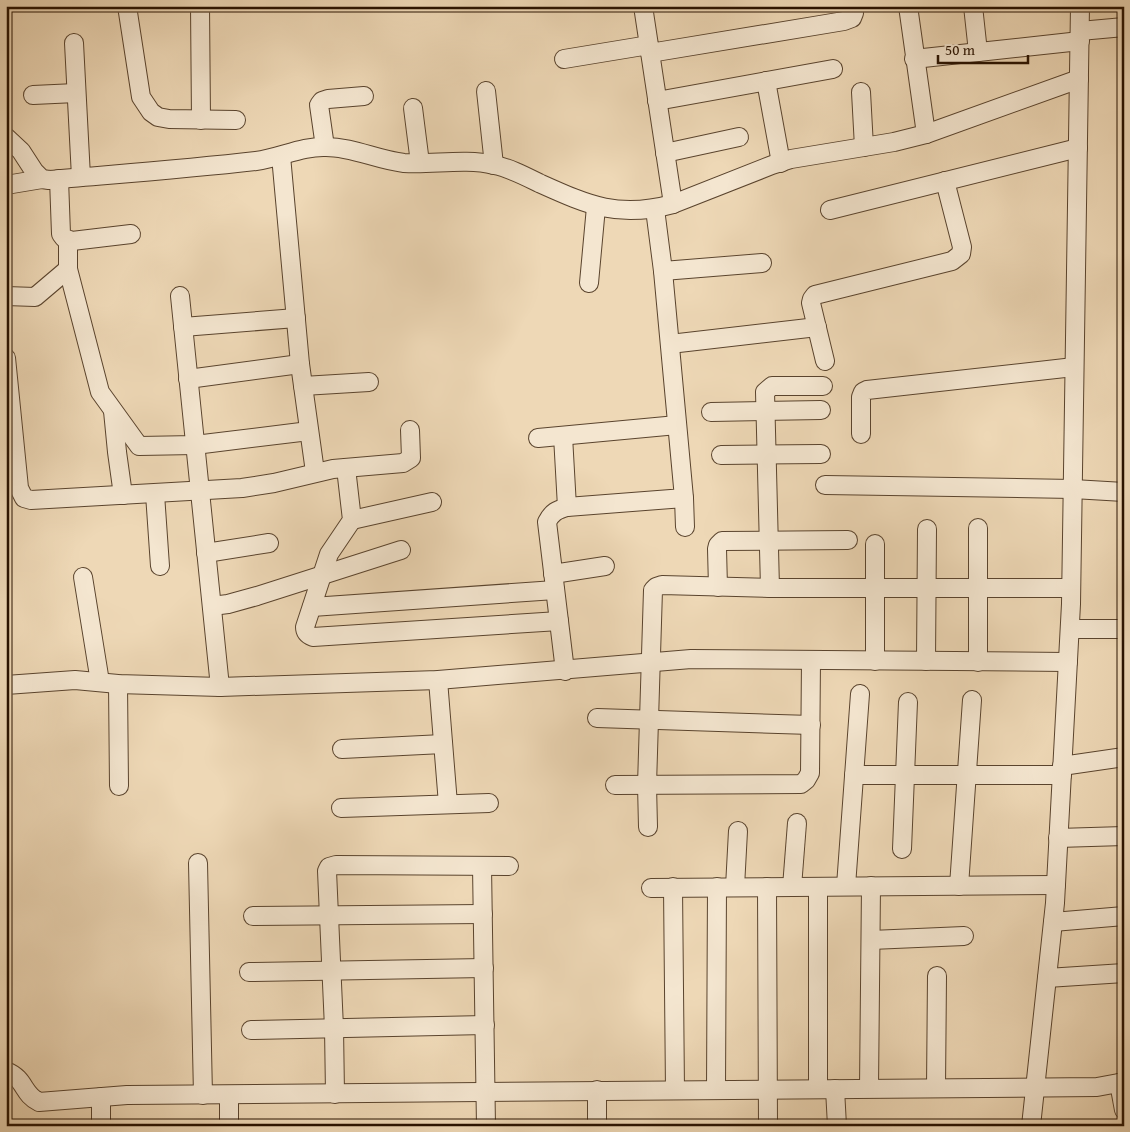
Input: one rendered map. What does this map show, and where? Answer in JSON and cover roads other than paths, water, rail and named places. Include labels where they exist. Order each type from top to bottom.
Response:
[{"type":"street","points":[[127,6],[141,97],[151,112],[164,118],[236,120]]},
{"type":"street","points":[[200,6],[202,120]]},
{"type":"street","points":[[643,6],[673,204]]},
{"type":"street","points":[[564,59],[844,22],[852,18],[854,13],[853,6]]},
{"type":"street","points":[[908,6],[926,134]]},
{"type":"street","points":[[972,6],[978,52]]},
{"type":"street","points":[[1031,1126],[1056,885],[1070,629],[1080,6]]},
{"type":"street","points":[[914,59],[978,52],[1124,27]]},
{"type":"street","points":[[74,43],[81,177]]},
{"type":"street","points":[[657,101],[833,69]]},
{"type":"street","points":[[6,184],[42,179],[49,180],[258,161],[307,148],[325,146],[389,160],[420,163],[478,162],[494,165],[512,170],[583,203],[618,210],[655,209],[791,160],[894,142],[926,134],[1079,79]]},
{"type":"street","points":[[766,81],[781,163]]},
{"type":"street","points":[[486,92],[494,165]]},
{"type":"street","points":[[861,92],[864,147]]},
{"type":"street","points":[[33,95],[76,93]]},
{"type":"street","points":[[325,146],[319,104],[328,99],[364,96]]},
{"type":"street","points":[[413,108],[420,163]]},
{"type":"street","points":[[6,137],[21,151],[34,171],[42,179]]},
{"type":"street","points":[[665,153],[740,137]]},
{"type":"street","points":[[830,210],[1078,148]]},
{"type":"street","points":[[281,156],[300,364],[315,472]]},
{"type":"street","points":[[60,179],[61,234],[64,238],[68,240],[131,234]]},
{"type":"street","points":[[825,361],[811,303],[815,296],[957,259],[961,254],[962,246],[945,181]]},
{"type":"street","points":[[589,283],[596,206]]},
{"type":"street","points":[[655,209],[664,270],[685,527]]},
{"type":"street","points":[[68,240],[68,269],[100,392],[139,446],[195,445],[309,431]]},
{"type":"street","points":[[664,270],[762,263]]},
{"type":"street","points":[[6,296],[35,297],[68,269]]},
{"type":"street","points":[[180,296],[220,687]]},
{"type":"street","points":[[183,327],[296,318]]},
{"type":"street","points":[[670,344],[817,327]]},
{"type":"street","points":[[6,358],[18,488],[14,494],[31,500],[200,492],[259,486],[315,472],[403,463],[408,461],[412,453],[410,430]]},
{"type":"street","points":[[188,379],[300,364]]},
{"type":"street","points":[[861,434],[861,397],[863,392],[867,390],[1074,367]]},
{"type":"street","points":[[303,386],[369,382]]},
{"type":"street","points":[[770,588],[765,392],[772,386],[823,386]]},
{"type":"street","points":[[113,410],[123,495]]},
{"type":"street","points":[[711,412],[821,410]]},
{"type":"street","points":[[538,438],[677,425]]},
{"type":"street","points":[[563,436],[567,507]]},
{"type":"street","points":[[721,455],[821,454]]},
{"type":"street","points":[[346,468],[352,520],[328,554],[305,627],[308,635],[313,637],[559,621]]},
{"type":"street","points":[[825,485],[1073,489],[1124,492]]},
{"type":"street","points":[[155,494],[160,566]]},
{"type":"street","points":[[564,671],[547,522],[555,510],[567,507],[684,498]]},
{"type":"street","points":[[352,520],[432,502]]},
{"type":"street","points":[[978,528],[978,662]]},
{"type":"street","points":[[926,661],[927,529]]},
{"type":"street","points":[[718,587],[718,544],[722,541],[768,539],[848,540]]},
{"type":"street","points":[[206,553],[269,543]]},
{"type":"street","points":[[875,544],[875,661]]},
{"type":"street","points":[[212,606],[240,601],[401,550]]},
{"type":"street","points":[[312,607],[554,582],[605,566]]},
{"type":"street","points":[[83,577],[100,682]]},
{"type":"street","points":[[648,827],[647,785],[652,663],[652,595],[656,586],[875,589],[1071,588]]},
{"type":"street","points":[[1070,629],[1124,629]]},
{"type":"street","points":[[6,685],[75,680],[118,684],[220,687],[438,680],[691,659],[1068,662]]},
{"type":"street","points":[[615,785],[801,784],[810,773],[811,660]]},
{"type":"street","points":[[438,680],[448,804]]},
{"type":"street","points":[[118,684],[119,786]]},
{"type":"street","points":[[846,886],[860,694]]},
{"type":"street","points":[[959,886],[972,700]]},
{"type":"street","points":[[902,849],[908,702]]},
{"type":"street","points":[[597,718],[810,725]]},
{"type":"street","points":[[342,749],[443,744]]},
{"type":"street","points":[[854,774],[967,774],[1062,771],[1124,757]]},
{"type":"street","points":[[341,808],[489,803]]},
{"type":"street","points":[[792,887],[797,823]]},
{"type":"street","points":[[735,887],[738,831]]},
{"type":"street","points":[[1058,838],[1124,836]]},
{"type":"street","points":[[198,863],[203,1095]]},
{"type":"street","points":[[335,1094],[327,871],[329,867],[336,865],[509,866]]},
{"type":"street","points":[[482,866],[486,1126]]},
{"type":"street","points":[[651,888],[1056,885]]},
{"type":"street","points":[[869,1088],[871,886]]},
{"type":"street","points":[[716,1090],[717,887]]},
{"type":"street","points":[[767,887],[768,1126]]},
{"type":"street","points":[[818,887],[826,1089],[837,1126]]},
{"type":"street","points":[[672,888],[675,1090]]},
{"type":"street","points":[[253,916],[483,914]]},
{"type":"street","points":[[1053,922],[1124,916]]},
{"type":"street","points":[[871,940],[964,936]]},
{"type":"street","points":[[249,972],[484,968]]},
{"type":"street","points":[[1047,978],[1124,974]]},
{"type":"street","points":[[936,1088],[938,976]]},
{"type":"street","points":[[251,1030],[484,1025]]},
{"type":"street","points":[[6,1071],[16,1075],[32,1099],[39,1102],[126,1095],[1097,1087],[1122,1082],[1124,1110]]},
{"type":"street","points":[[597,1090],[597,1126]]},
{"type":"street","points":[[229,1095],[229,1126]]},
{"type":"street","points":[[101,1097],[101,1126]]}]
